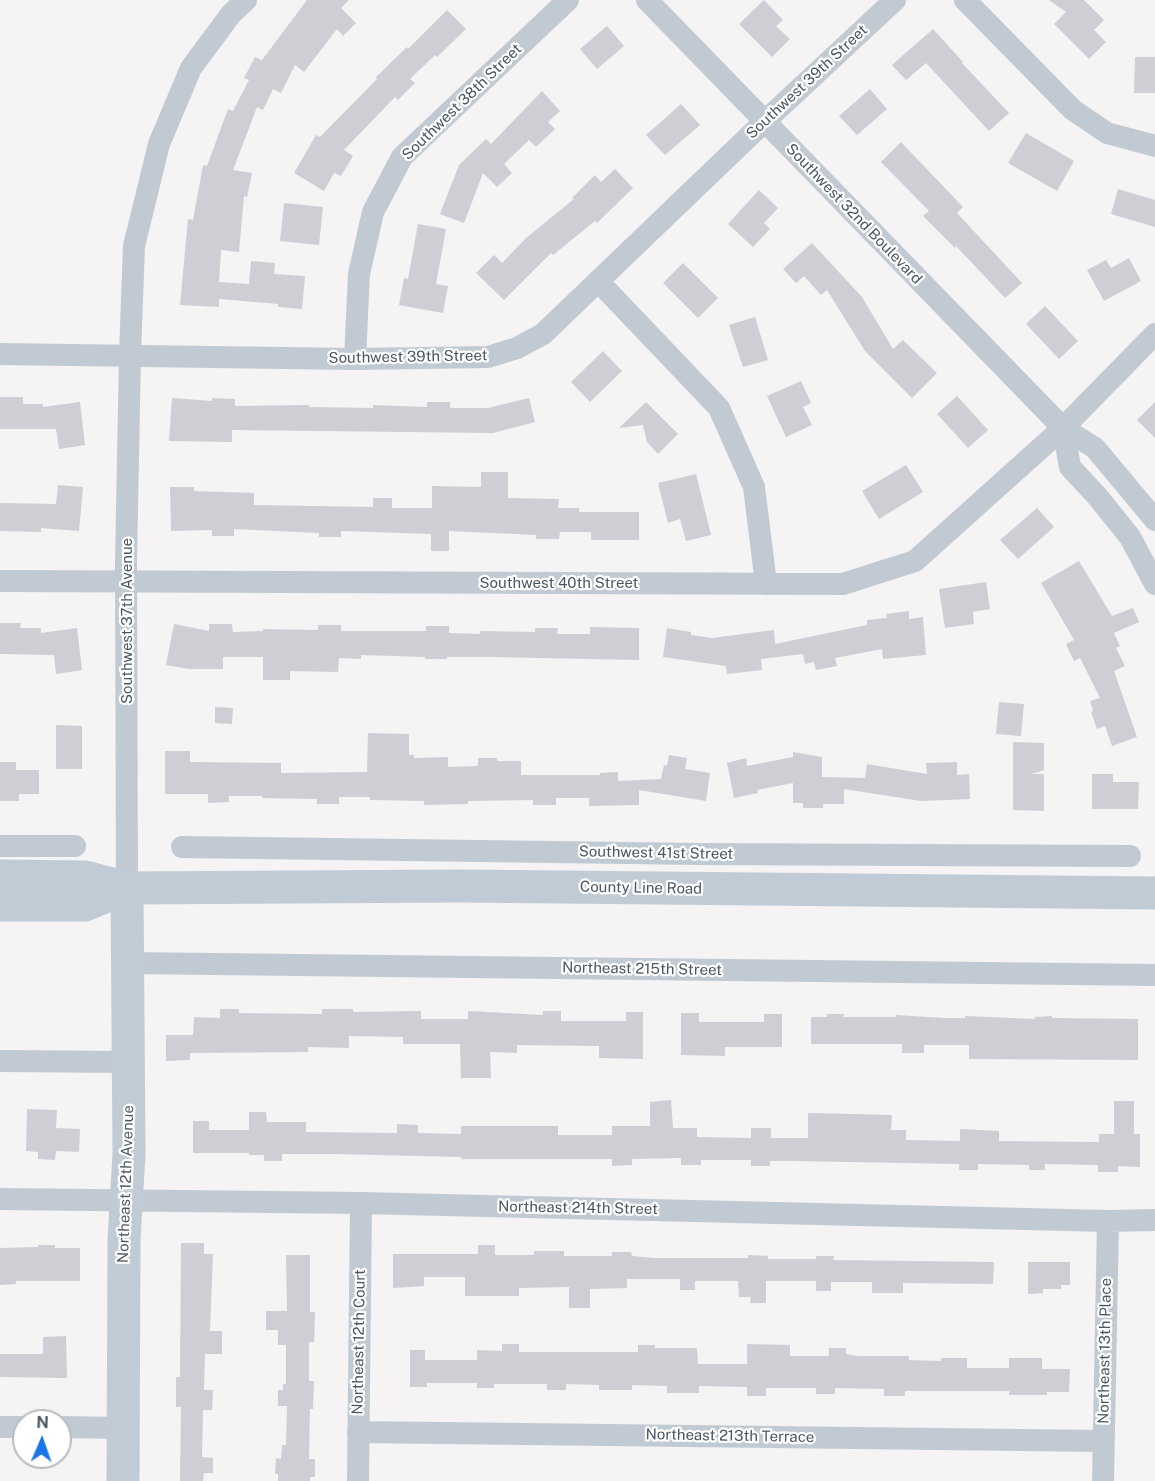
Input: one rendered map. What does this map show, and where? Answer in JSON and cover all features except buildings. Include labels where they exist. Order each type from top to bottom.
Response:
[{"type":"street","name":"Southwest 37th Avenue","points":[[127,888],[126,582],[134,246],[159,144],[191,68],[231,14],[246,0]]},
{"type":"street","name":"Southwest 38th Street","points":[[355,359],[359,274],[374,212],[402,157],[568,0]]},
{"type":"street","name":"Southwest 32nd Boulevard","points":[[647,0],[1063,428],[1095,448],[1155,520]]},
{"type":"street","name":"Southwest 39th Street","points":[[0,354],[130,354],[355,359],[488,357],[517,348],[543,334],[895,0]]},
{"type":"street","points":[[965,0],[1073,110],[1107,133],[1155,146]]},
{"type":"street","points":[[598,281],[719,408],[754,487],[766,584]]},
{"type":"street","name":"Southwest 40th Street","points":[[0,580],[843,584],[915,561],[1063,428],[1155,333]]},
{"type":"street","points":[[1063,428],[1070,467],[1130,537],[1155,585]]},
{"type":"street","points":[[0,846],[75,846]]},
{"type":"street","name":"Southwest 41st Street","points":[[182,847],[1130,856]]},
{"type":"street","name":"County Line Road","points":[[0,876],[85,877],[127,888],[472,886],[1155,893]]},
{"type":"street","name":"County Line Road","points":[[0,905],[85,905],[127,888]]},
{"type":"street","name":"Northeast 12th Avenue","points":[[123,1481],[124,1252],[129,1154],[127,888]]},
{"type":"street","name":"Northeast 215th Street","points":[[128,963],[1155,975]]},
{"type":"street","points":[[0,1060],[129,1062]]},
{"type":"street","name":"Northeast 214th Street","points":[[0,1199],[360,1203],[1108,1221],[1155,1220]]},
{"type":"street","name":"Northeast 12th Court","points":[[358,1481],[360,1203]]},
{"type":"street","name":"Northeast 13th Place","points":[[1103,1481],[1108,1221]]},
{"type":"street","points":[[72,1427],[123,1428]]},
{"type":"street","name":"Northeast 213th Terrace","points":[[358,1432],[1103,1441]]}]
